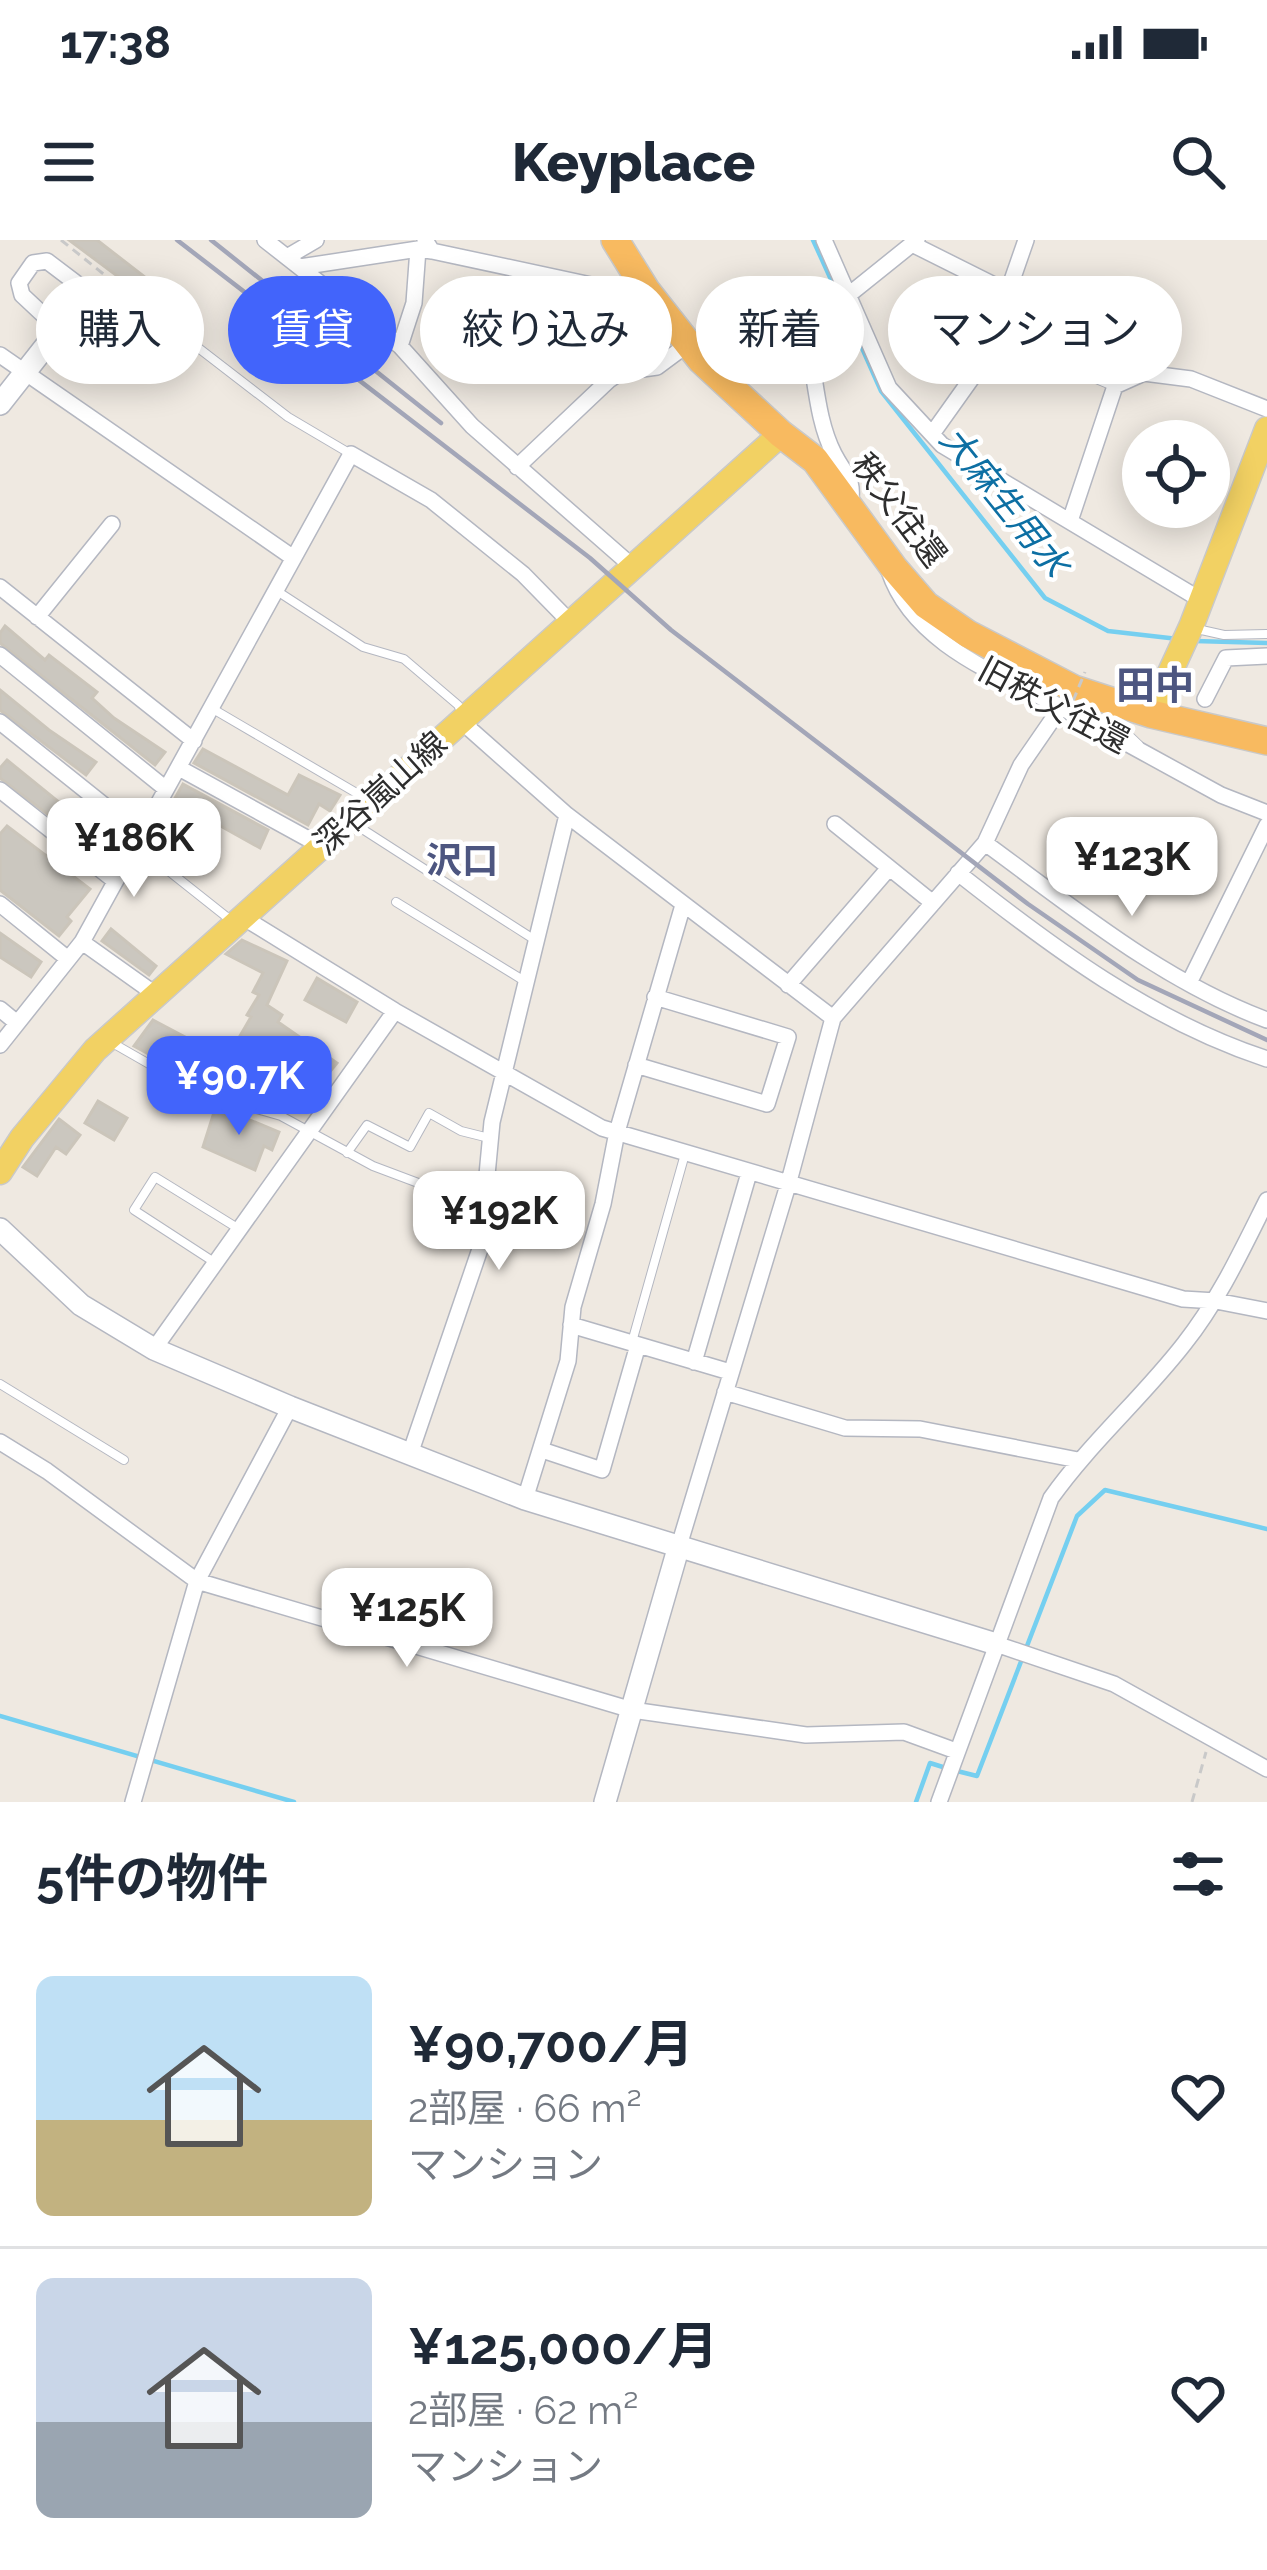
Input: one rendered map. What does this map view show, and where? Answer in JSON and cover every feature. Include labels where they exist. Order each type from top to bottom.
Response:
[{"type":"highway","name":"秩父往還","points":[[615,240],[637,276]]},
{"type":"highway","name":"秩父往還","points":[[672,323],[781,434],[815,460],[926,605],[968,634],[1074,689],[1151,714],[1267,740]]},
{"type":"main road","points":[[1151,714],[1191,627],[1267,429]]},
{"type":"main road","name":"深谷嵐山線","points":[[0,1172],[22,1138],[106,1040],[781,434]]},
{"type":"street","points":[[265,240],[400,346],[472,425],[633,567]]},
{"type":"street","points":[[294,262],[316,240]]},
{"type":"street","points":[[824,240],[840,276]]},
{"type":"street","points":[[1014,276],[1026,240]]},
{"type":"street","points":[[864,282],[915,242],[978,276]]},
{"type":"street","points":[[294,262],[425,247],[553,276]]},
{"type":"street","points":[[400,346],[425,247]]},
{"type":"street","points":[[36,308],[22,295],[19,283],[34,263],[47,260],[67,276]]},
{"type":"street","points":[[864,331],[889,388],[942,446],[1201,601]]},
{"type":"street","points":[[517,467],[609,380],[621,372],[658,367],[688,344]]},
{"type":"street","points":[[0,355],[292,557]]},
{"type":"street","points":[[0,404],[36,358]]},
{"type":"street","points":[[1070,521],[1115,386],[1144,373],[1191,379],[1267,410]]},
{"type":"street","points":[[818,384],[822,426],[854,486],[850,506]]},
{"type":"street","points":[[932,434],[968,384]]},
{"type":"street","points":[[0,1045],[82,942],[350,454],[431,500],[524,574],[571,623]]},
{"type":"street","points":[[37,616],[112,524]]},
{"type":"street","name":"旧秩父往還","points":[[883,552],[897,596],[919,622],[958,653],[1067,704],[1221,795],[1267,813]]},
{"type":"street","points":[[0,587],[194,741]]},
{"type":"street","points":[[1205,699],[1225,646],[1267,656]]},
{"type":"street","points":[[0,655],[166,789]]},
{"type":"street","points":[[605,1802],[833,1018],[985,842],[1021,765],[1067,704]]},
{"type":"street","points":[[464,718],[567,815],[833,1018]]},
{"type":"street","points":[[0,722],[137,839]]},
{"type":"street","points":[[178,768],[321,846]]},
{"type":"street","points":[[0,790],[115,881]]},
{"type":"street","points":[[410,1454],[480,1249],[490,1138],[567,815]]},
{"type":"street","points":[[835,824],[933,903]]},
{"type":"street","points":[[1189,983],[1267,825]]},
{"type":"street","points":[[985,842],[1133,951],[1267,1020]]},
{"type":"street","points":[[788,985],[889,868]]},
{"type":"street","points":[[958,874],[1098,977],[1198,1031],[1267,1059]]},
{"type":"street","points":[[0,904],[68,959]]},
{"type":"street","points":[[525,1499],[568,1361],[573,1307],[603,1204],[617,1132],[683,905]]},
{"type":"street","points":[[238,920],[602,1127],[1183,1299],[1216,1300],[1267,1311]]},
{"type":"street","points":[[82,942],[155,994]]},
{"type":"street","points":[[636,1065],[767,1104],[788,1037],[655,997]]},
{"type":"street","points":[[0,1009],[17,1023]]},
{"type":"street","points":[[154,1349],[395,1011]]},
{"type":"street","points":[[694,1362],[749,1173]]},
{"type":"street","points":[[939,1802],[1051,1498],[1078,1460],[1183,1347],[1216,1300],[1267,1200]]},
{"type":"street","points":[[0,1229],[81,1305],[154,1349],[290,1408],[525,1499],[1114,1684],[1267,1769]]},
{"type":"street","points":[[571,1325],[730,1372]]},
{"type":"street","points":[[542,1450],[602,1470],[635,1344]]},
{"type":"street","points":[[725,1392],[845,1428],[920,1429],[1078,1460]]},
{"type":"street","points":[[133,1802],[197,1581],[290,1408]]},
{"type":"street","points":[[0,1442],[197,1581],[632,1710],[806,1735],[904,1732],[956,1751]]},
{"type":"lane","points":[[204,352],[288,417],[350,454]]},
{"type":"lane","points":[[1110,384],[1115,386]]},
{"type":"lane","points":[[277,591],[363,647],[404,659],[458,705],[464,718]]},
{"type":"lane","points":[[1191,627],[1225,646],[1267,634]]},
{"type":"lane","points":[[1109,701],[1113,720],[1148,755]]},
{"type":"lane","points":[[213,709],[371,802]]},
{"type":"lane","points":[[350,820],[536,940]]},
{"type":"lane","points":[[137,839],[238,920]]},
{"type":"lane","points":[[396,902],[526,982]]},
{"type":"lane","points":[[106,1040],[198,1091],[281,1116],[347,1153],[484,1208]]},
{"type":"lane","points":[[347,1153],[367,1125],[410,1147],[429,1113],[461,1131],[490,1138]]},
{"type":"lane","points":[[635,1344],[685,1153]]},
{"type":"lane","points":[[216,1262],[134,1210],[154,1177],[239,1229]]},
{"type":"lane","points":[[0,1384],[124,1460]]},
{"type":"path","points":[[61,240],[108,276]]},
{"type":"path","points":[[1067,704],[1085,672]]},
{"type":"path","points":[[1192,1802],[1210,1738]]},
{"type":"building","points":[[69,240],[97,240],[143,276],[117,276]]},
{"type":"building","points":[[5,626],[45,660],[49,655],[97,692],[92,698],[114,718],[165,752],[155,765],[0,643]]},
{"type":"building","points":[[0,690],[96,762],[86,775],[0,710]]},
{"type":"building","points":[[203,749],[288,795],[299,775],[340,795],[330,811],[319,804],[308,825],[194,763]]},
{"type":"building","points":[[7,760],[113,846],[104,857],[0,778],[0,768]]},
{"type":"building","points":[[183,784],[268,830],[260,848],[174,800]]},
{"type":"building","points":[[7,826],[90,889],[67,917],[71,921],[59,936],[0,890],[0,834]]},
{"type":"building","points":[[111,929],[156,966],[149,975],[102,941]]},
{"type":"building","points":[[0,933],[41,962],[31,977],[0,957]]},
{"type":"building","points":[[242,940],[287,961],[267,1005],[282,1015],[278,1022],[337,1063],[324,1079],[299,1059],[286,1079],[233,1048],[251,1017],[247,1015],[259,995],[253,992],[263,973],[226,954]]},
{"type":"building","points":[[317,978],[357,1002],[346,1022],[305,1000]]},
{"type":"building","points":[[153,1020],[189,1039],[182,1051],[227,1075],[245,1079],[239,1095],[209,1087],[134,1046]]},
{"type":"building","points":[[98,1101],[127,1118],[114,1140],[85,1123]]},
{"type":"building","points":[[216,1106],[279,1132],[272,1150],[264,1146],[255,1170],[203,1147]]},
{"type":"building","points":[[59,1119],[80,1135],[66,1154],[56,1147],[37,1176],[23,1167]]},
{"type":"waterway","name":"大麻生用水","points":[[813,240],[829,276]]},
{"type":"waterway","name":"大麻生用水","points":[[864,353],[881,391],[1045,598],[1108,631],[1178,639]]},
{"type":"waterway","name":"大麻生用水","points":[[1195,641],[1267,643]]},
{"type":"waterway","points":[[957,1771],[977,1776],[1077,1516],[1105,1490],[1267,1529]]},
{"type":"waterway","points":[[0,1716],[294,1802]]},
{"type":"waterway","points":[[916,1802],[930,1763],[946,1768]]},
{"type":"railway","points":[[177,240],[1028,904],[1138,980],[1267,1040]]},
{"type":"railway","points":[[211,240],[441,423]]},
{"type":"district","name":"田中","points":[[1155,685]]},
{"type":"district","name":"沢口","points":[[462,860]]}]
